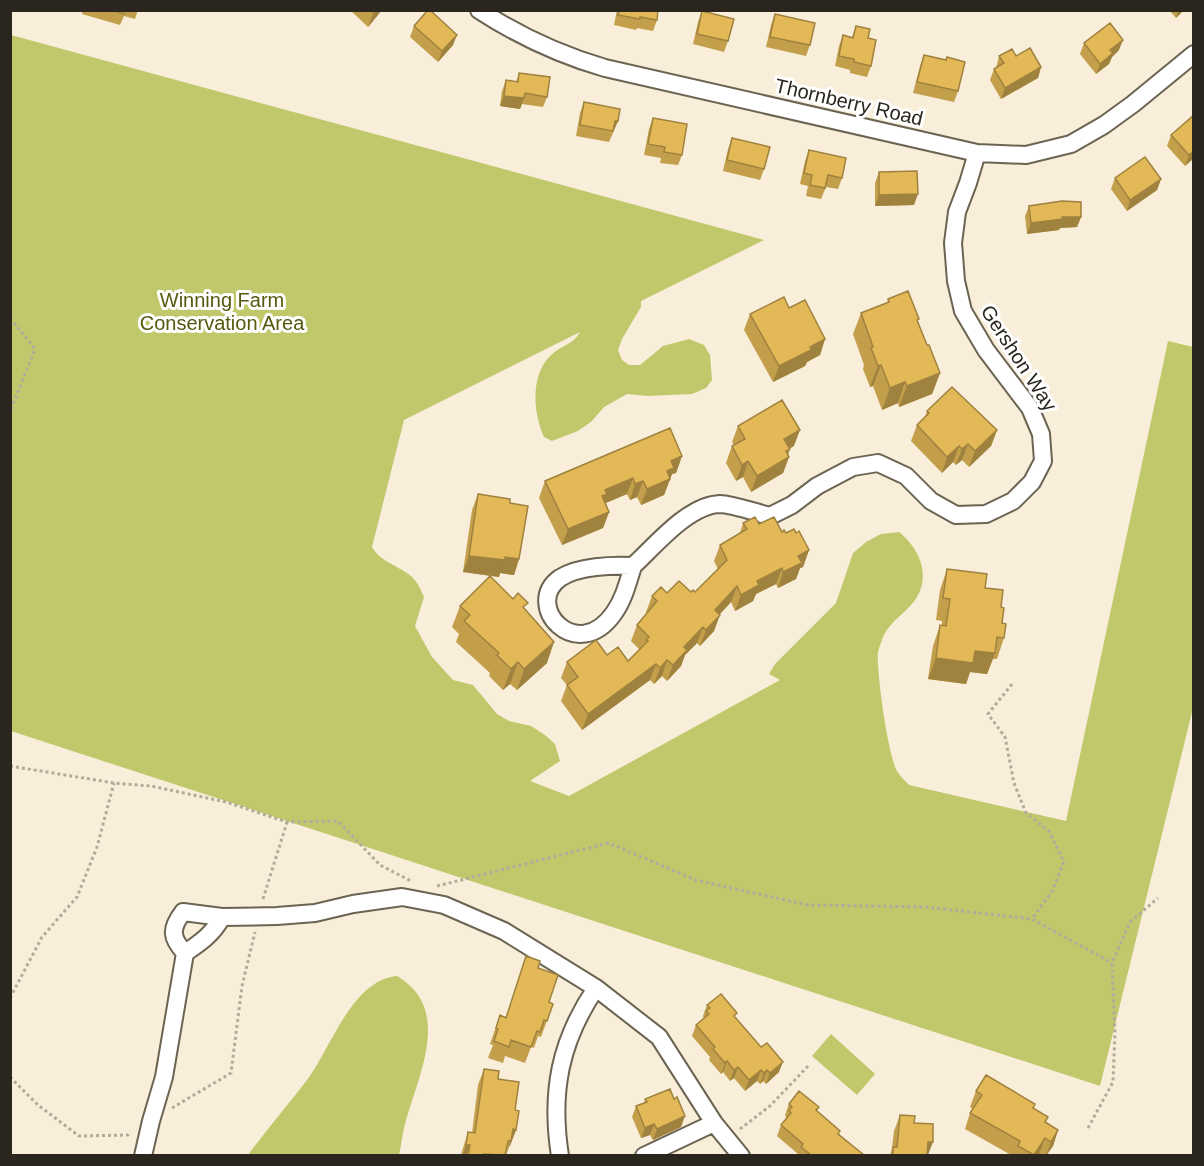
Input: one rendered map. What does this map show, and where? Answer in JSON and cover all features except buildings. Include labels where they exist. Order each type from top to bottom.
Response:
[{"type":"street","name":"Thornberry Road","points":[[479,10],[497,16],[514,32],[571,58],[605,68],[977,153],[1026,155],[1071,144],[1104,125],[1133,104],[1194,54]]},
{"type":"street","name":"Gershon Way","points":[[633,566],[617,565],[573,572],[558,579],[547,597],[549,613],[557,625],[570,633],[586,635],[599,628],[613,615],[623,598],[633,566],[677,525],[696,511],[720,504],[770,516],[792,505],[817,486],[853,467],[878,463],[906,476],[931,501],[956,515],[986,514],[1013,501],[1032,482],[1042,461],[1041,434],[1030,408],[986,350],[963,311],[956,281],[953,243],[957,212],[977,153]]},
{"type":"street","points":[[185,953],[178,946],[173,933],[175,922],[183,912],[222,917],[315,913],[353,904],[402,897],[444,905],[504,931],[596,988],[659,1037],[714,1123],[741,1155]]},
{"type":"street","points":[[143,1155],[164,1077],[185,953],[204,940],[217,927],[222,917]]},
{"type":"street","points":[[560,1155],[556,1110],[560,1067],[579,1012],[596,988]]},
{"type":"street","points":[[644,1155],[714,1123]]},
{"type":"path","points":[[10,318],[35,349],[10,412]]},
{"type":"path","points":[[1012,684],[988,714],[1005,737],[1014,783],[1026,813],[1049,831],[1064,862],[1052,891],[1032,919]]},
{"type":"path","points":[[10,766],[114,783],[151,786],[226,802],[287,822],[338,821],[380,865],[417,884]]},
{"type":"path","points":[[10,999],[42,937],[77,897],[97,847],[114,783]]},
{"type":"path","points":[[10,1077],[38,1105],[79,1136],[128,1135],[231,1073],[242,986],[267,884],[287,822]]},
{"type":"path","points":[[426,888],[609,843],[695,880],[808,905],[926,907],[1032,919],[1112,963]]},
{"type":"path","points":[[1088,1128],[1113,1082],[1115,1033],[1112,963],[1130,922],[1158,898]]},
{"type":"path","points":[[727,1139],[770,1106],[809,1065]]},
{"type":"green space","name":"Winning Farm Conservation Area","points":[[11,35],[764,240],[641,301],[641,307],[622,339],[618,350],[622,360],[629,365],[640,365],[663,346],[689,339],[704,345],[710,355],[712,380],[706,388],[692,394],[647,396],[627,394],[604,407],[592,421],[578,431],[552,441],[544,437],[540,427],[536,406],[537,383],[544,363],[580,332],[404,420],[372,547],[379,556],[406,572],[417,583],[424,597],[415,626],[432,657],[453,680],[473,685],[497,714],[509,721],[531,726],[555,744],[560,761],[530,781],[569,796],[780,680],[769,674],[775,664],[836,603],[853,553],[866,542],[881,534],[899,532],[917,553],[923,579],[917,597],[887,630],[878,652],[883,713],[897,771],[909,785],[1066,821],[1168,341],[1193,347],[1193,708],[1100,1086],[11,731]]},
{"type":"green space","points":[[397,976],[414,990],[424,1007],[428,1026],[427,1046],[404,1128],[399,1155],[248,1155],[307,1080],[355,1002],[367,989],[381,980]]},
{"type":"green space","points":[[831,1034],[875,1074],[857,1095],[812,1056]]}]
